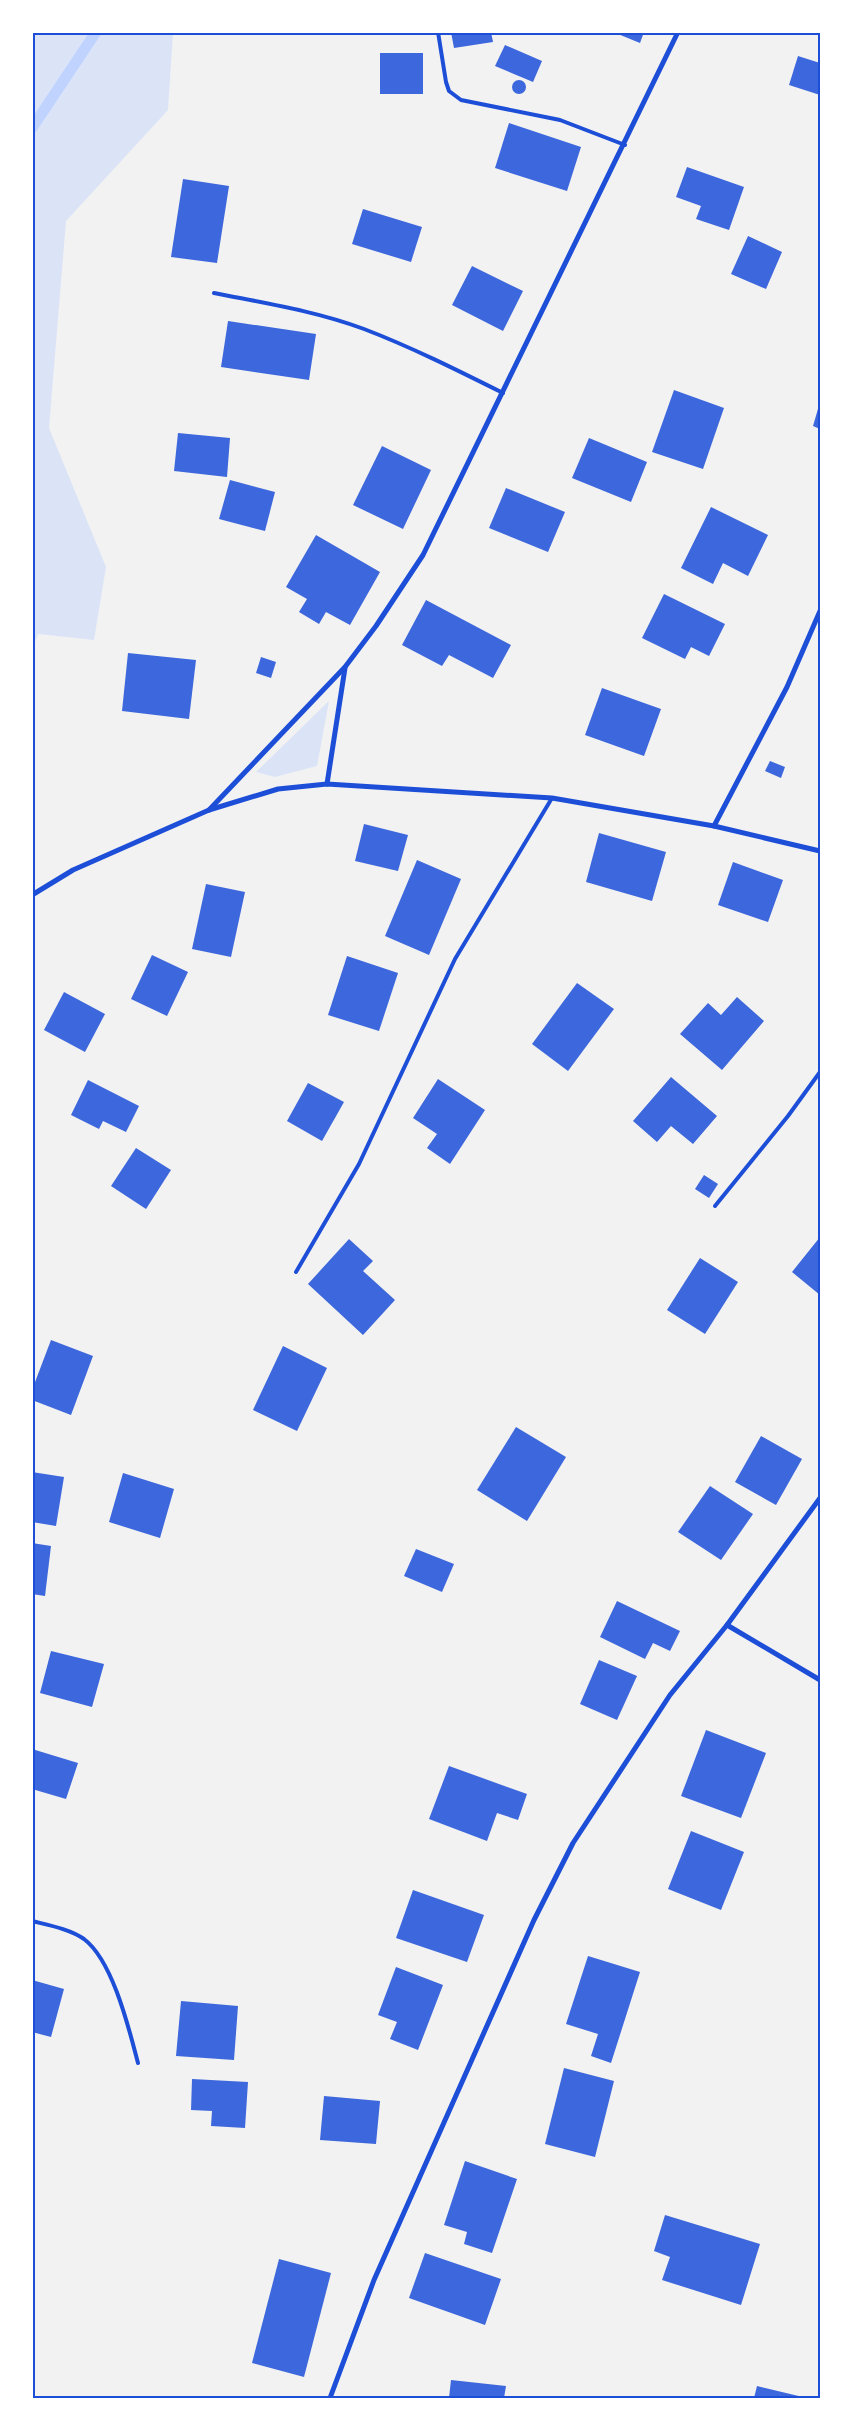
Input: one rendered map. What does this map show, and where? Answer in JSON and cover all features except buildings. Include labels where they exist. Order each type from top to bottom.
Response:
[{"type":"street","points":[[209,810],[345,667],[376,626],[423,555],[625,145],[678,32]]},
{"type":"street","points":[[714,826],[787,687],[820,611]]},
{"type":"street","points":[[327,784],[345,667]]},
{"type":"street","points":[[32,895],[73,870],[209,810],[278,789],[327,784],[552,798],[714,826],[820,850]]},
{"type":"street","points":[[330,2398],[374,2280],[534,1920],[564,1860],[598,1804],[670,1695],[727,1625],[820,1498]]},
{"type":"street","points":[[727,1625],[820,1680]]},
{"type":"lane","points":[[438,32],[449,91],[461,100],[560,120],[625,145]]},
{"type":"lane","points":[[214,293],[296,310],[362,328],[444,363],[503,393]]},
{"type":"lane","points":[[296,1272],[360,1164],[455,959],[552,798]]},
{"type":"lane","points":[[715,1206],[788,1116],[820,1072]]},
{"type":"lane","points":[[32,1921],[56,1927],[84,1938],[97,1953],[123,2007],[138,2062]]},
{"type":"shaded area","points":[[33,32],[173,33],[168,110],[66,221],[49,428],[106,567],[94,640],[38,634],[33,647]]},
{"type":"shaded area","points":[[329,701],[317,766],[275,777],[256,772]]},
{"type":"waterway","points":[[32,128],[96,32]]}]
